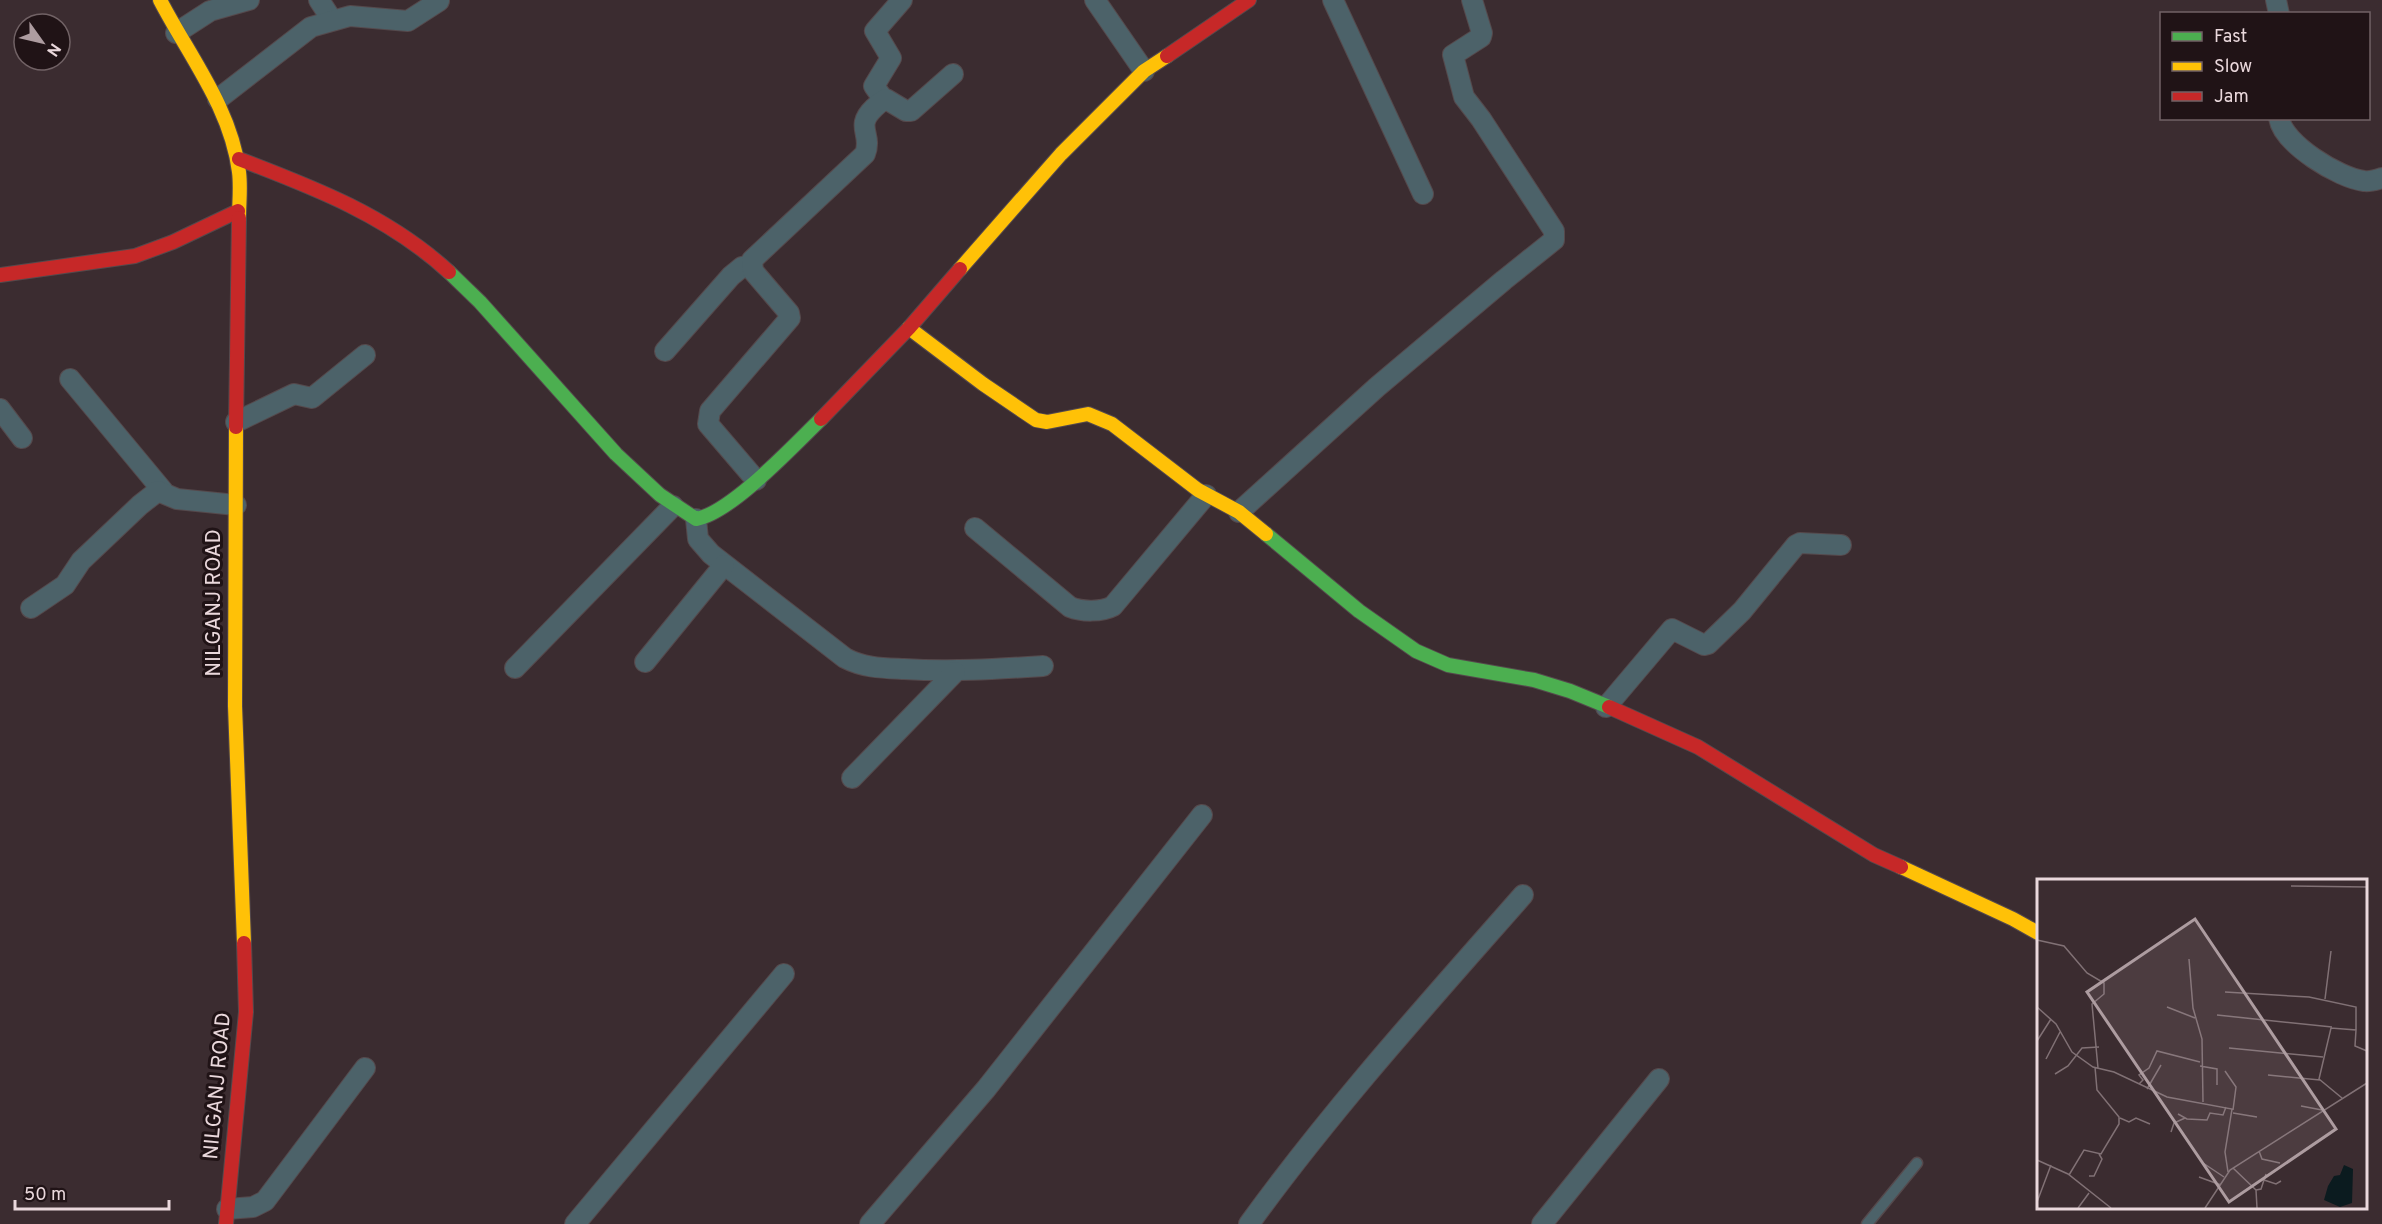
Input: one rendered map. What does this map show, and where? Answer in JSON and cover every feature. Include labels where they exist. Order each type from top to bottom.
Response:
[{"type":"street","name":"NILGANJ ROAD","points":[[160,0],[176,33],[218,99],[239,159],[240,175],[235,706],[246,1012],[227,1216]]},
{"type":"street","points":[[176,33],[210,10],[249,0]]},
{"type":"street","points":[[319,0],[332,20]]},
{"type":"street","points":[[902,0],[874,31],[891,58],[873,86],[884,100],[889,100],[906,111],[911,111],[953,74]]},
{"type":"street","points":[[1095,0],[1144,71]]},
{"type":"street","points":[[239,159],[316,188],[356,207],[409,239],[474,295],[616,453],[673,506],[696,519],[708,517],[721,509],[756,480],[830,411],[909,328],[1061,154],[1144,71],[1249,0]]},
{"type":"street","points":[[1333,0],[1423,194]]},
{"type":"street","points":[[1239,512],[1377,387],[1554,240],[1554,231],[1481,118],[1464,97],[1461,89],[1453,56],[1481,37],[1482,33],[1472,0]]},
{"type":"street","points":[[218,99],[311,27],[350,16],[408,21],[439,1]]},
{"type":"street","points":[[756,480],[708,424],[707,418],[710,411],[790,318],[789,313],[753,271],[752,260],[865,154],[867,149],[864,119],[884,100]]},
{"type":"street","points":[[2279,120],[2280,125],[2291,139],[2327,167],[2364,182],[2382,178]]},
{"type":"street","points":[[0,275],[135,255],[173,242],[238,211]]},
{"type":"street","points":[[665,351],[730,276],[742,267],[751,266]]},
{"type":"street","points":[[909,328],[983,384],[1036,420],[1047,422],[1088,414],[1112,424],[1206,495],[1239,512],[1359,611],[1416,651],[1448,665],[1534,680],[1606,706],[1698,747],[1874,855],[2013,919],[2037,932]]},
{"type":"street","points":[[236,422],[294,394],[312,398],[365,355]]},
{"type":"street","points":[[70,379],[163,491],[177,499],[236,505]]},
{"type":"street","points":[[0,409],[22,438]]},
{"type":"street","points":[[31,608],[65,585],[78,565],[98,545],[154,493],[163,491]]},
{"type":"street","points":[[975,528],[1070,607],[1077,610],[1102,610],[1113,606],[1206,495]]},
{"type":"street","points":[[515,668],[673,506]]},
{"type":"street","points":[[696,519],[698,539],[724,565],[845,658],[856,664],[955,672],[1043,666]]},
{"type":"street","points":[[1606,706],[1672,629],[1704,645],[1708,644],[1742,611],[1796,545],[1800,543],[1841,545]]},
{"type":"street","points":[[645,662],[724,565]]},
{"type":"street","points":[[852,778],[955,672]]},
{"type":"street","points":[[870,1224],[986,1089],[1202,815]]},
{"type":"street","points":[[1249,1224],[1281,1180],[1371,1069],[1523,895]]},
{"type":"street","points":[[575,1224],[784,974]]},
{"type":"street","points":[[227,1216],[265,1201],[365,1068]]},
{"type":"street","points":[[1542,1224],[1659,1078]]},
{"type":"lane","points":[[1867,1224],[1917,1163]]},
{"type":"traffic: fast","points":[[449,272],[480,302],[616,454],[660,495],[696,519],[710,514],[744,492],[821,419]]},
{"type":"traffic: fast","points":[[1266,534],[1359,611],[1416,651],[1448,665],[1534,680],[1570,691],[1609,707]]},
{"type":"traffic: slow","points":[[160,0],[207,83],[227,126],[239,172],[239,218]]},
{"type":"traffic: slow","points":[[960,269],[1061,154],[1144,71],[1167,56]]},
{"type":"traffic: slow","points":[[909,328],[983,384],[1036,420],[1047,422],[1088,414],[1112,424],[1198,490],[1239,512],[1266,534]]},
{"type":"traffic: slow","points":[[236,427],[235,706],[244,943]]},
{"type":"traffic: slow","points":[[1901,867],[2037,932]]},
{"type":"traffic: jam","points":[[1167,56],[1249,0]]},
{"type":"traffic: jam","points":[[239,159],[350,205],[401,235],[449,272]]},
{"type":"traffic: jam","points":[[0,275],[135,256],[173,242],[238,211]]},
{"type":"traffic: jam","points":[[236,427],[239,218]]},
{"type":"traffic: jam","points":[[821,419],[909,328],[960,269]]},
{"type":"traffic: jam","points":[[1609,707],[1698,747],[1874,855],[1901,867]]},
{"type":"traffic: jam","points":[[226,1224],[246,1012],[244,943]]}]
